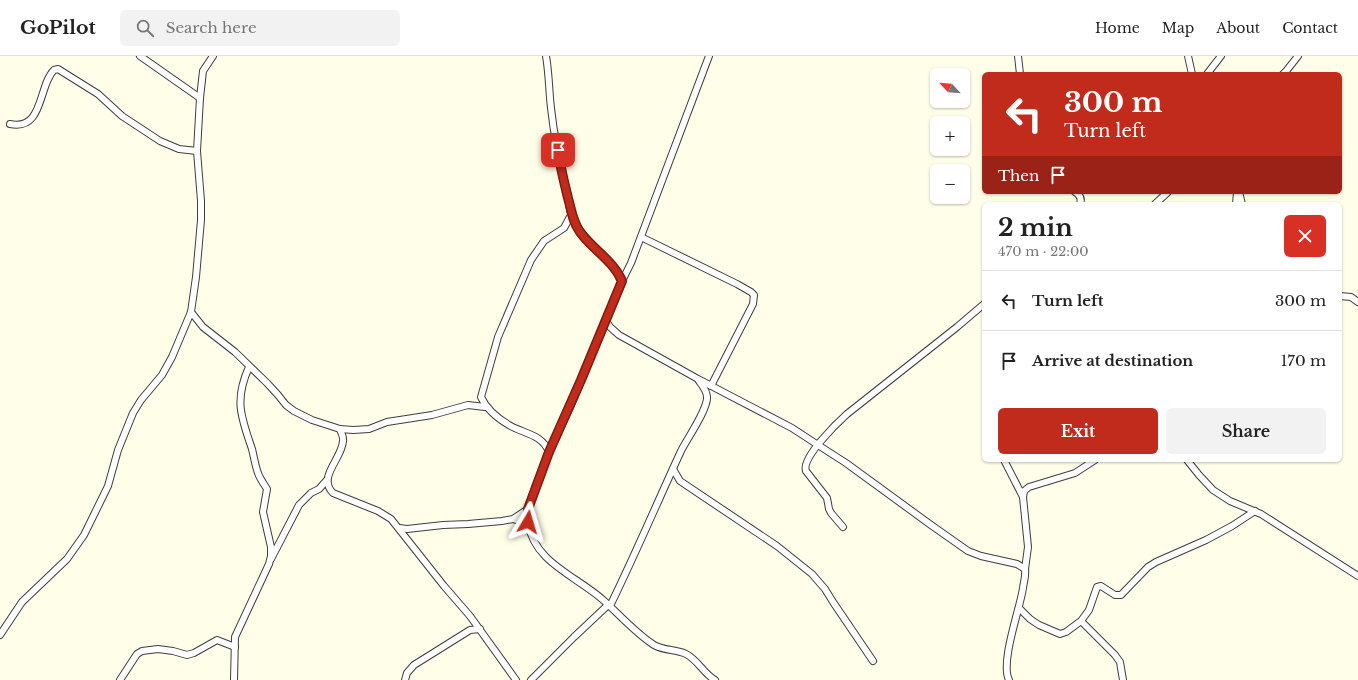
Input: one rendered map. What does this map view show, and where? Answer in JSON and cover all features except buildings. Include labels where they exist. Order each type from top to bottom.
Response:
[{"type":"street","points":[[140,56],[200,98]]},
{"type":"street","points":[[0,634],[22,602],[67,558],[84,535],[108,486],[118,450],[133,413],[141,400],[164,371],[182,336],[191,312],[196,277],[202,201],[197,151],[200,98],[203,72],[213,56]]},
{"type":"street","points":[[546,56],[551,109],[560,164],[571,215],[580,232],[618,272],[622,281]]},
{"type":"street","points":[[709,56],[631,263],[549,452],[528,509],[531,535],[541,552],[558,568],[601,599],[643,637],[656,646],[667,650],[685,653],[693,658],[707,674],[715,680]]},
{"type":"street","points":[[1018,56],[1020,72]]},
{"type":"street","points":[[1188,56],[1192,72]]},
{"type":"street","points":[[1209,72],[1221,56]]},
{"type":"street","points":[[1285,72],[1298,56]]},
{"type":"street","points":[[10,124],[17,125],[30,120],[38,107],[49,76],[53,71],[58,69],[98,94],[122,116],[160,141],[179,149],[197,151]]},
{"type":"street","points":[[1157,202],[1166,194]]},
{"type":"street","points":[[485,407],[481,397],[498,337],[531,260],[544,241],[564,228],[571,215]]},
{"type":"street","points":[[531,680],[574,637],[609,606],[635,555],[667,482],[702,413],[708,397],[752,304],[754,295],[751,292],[641,237]]},
{"type":"street","points":[[1342,296],[1351,297],[1358,302]]},
{"type":"street","points":[[843,526],[831,513],[827,498],[805,468],[810,457],[818,445],[847,414],[958,328],[982,306]]},
{"type":"street","points":[[191,312],[203,326],[235,352],[286,405],[312,420],[340,429],[369,430],[387,422],[432,415],[468,405],[481,397]]},
{"type":"street","points":[[606,321],[610,328],[619,335],[698,379],[792,428],[846,463],[931,526],[968,551],[981,556],[1017,564],[1025,569]]},
{"type":"street","points":[[249,367],[240,391],[240,412],[259,475],[267,489],[263,512],[271,547],[271,560]]},
{"type":"street","points":[[698,379],[706,390],[708,397]]},
{"type":"street","points":[[468,405],[485,407],[509,425],[544,442],[549,452]]},
{"type":"street","points":[[234,680],[236,634],[299,505],[311,493],[319,489],[327,480],[342,448],[344,440],[340,429]]},
{"type":"street","points":[[1005,462],[1022,498],[1028,547],[1025,569],[1026,573],[1006,665],[1009,680]]},
{"type":"street","points":[[1022,498],[1024,491],[1029,487],[1075,473],[1092,462]]},
{"type":"street","points":[[1189,462],[1213,490],[1230,502],[1255,511],[1358,576]]},
{"type":"street","points":[[673,470],[677,478],[698,494],[777,546],[812,574],[826,589],[873,662]]},
{"type":"street","points":[[667,482],[677,478]]},
{"type":"street","points":[[327,480],[328,489],[332,493],[378,511],[391,519],[480,629],[516,680]]},
{"type":"street","points":[[513,519],[528,509]]},
{"type":"street","points":[[1019,608],[1039,626],[1060,634],[1066,632],[1081,620],[1089,610],[1097,587],[1101,586],[1115,595],[1121,595],[1148,567],[1206,540],[1255,511]]},
{"type":"street","points":[[399,528],[407,530],[443,525],[513,519],[522,522],[529,527]]},
{"type":"street","points":[[1081,620],[1115,655],[1120,662],[1124,680]]},
{"type":"street","points":[[406,680],[407,673],[414,665],[470,630],[480,629]]},
{"type":"street","points":[[120,680],[137,654],[142,651],[158,649],[173,650],[187,655],[194,653],[217,640],[235,647]]},
{"type":"route","points":[[528,522],[528,509],[549,452],[622,281],[618,272],[608,260],[590,244],[580,232],[571,215],[558,150]]}]
